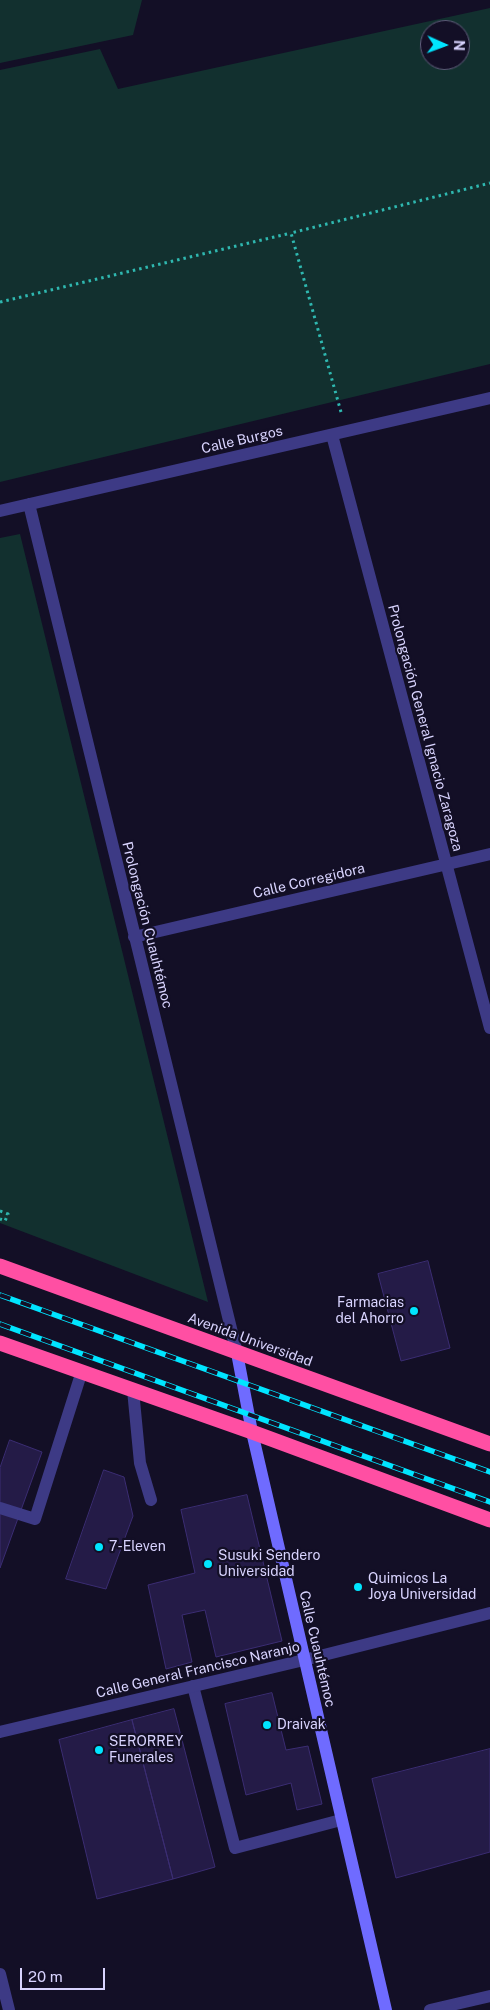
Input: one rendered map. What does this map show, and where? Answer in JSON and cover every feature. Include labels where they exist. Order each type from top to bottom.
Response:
[{"type":"highway","name":"Avenida Universidad","points":[[0,1266],[490,1444]]},
{"type":"highway","points":[[0,1343],[252,1432],[490,1520]]},
{"type":"street","name":"Calle Burgos","points":[[0,511],[490,398]]},
{"type":"street","name":"Prolongación General Ignacio Zaragoza","points":[[332,435],[490,1028]]},
{"type":"street","name":"Prolongación Cuauhtémoc","points":[[29,504],[237,1353]]},
{"type":"street","name":"Calle Corregidora","points":[[134,938],[490,854]]},
{"type":"street","name":"Calle Cuauhtémoc","points":[[237,1353],[252,1432],[386,2010]]},
{"type":"street","points":[[0,1508],[36,1519],[82,1372]]},
{"type":"street","points":[[133,1390],[140,1464],[150,1500]]},
{"type":"street","name":"Calle General Francisco Naranjo","points":[[0,1732],[304,1660],[490,1613]]},
{"type":"street","points":[[194,1686],[235,1848],[341,1820]]},
{"type":"street","points":[[0,1974],[9,2010]]},
{"type":"street","points":[[430,2010],[490,1996]]},
{"type":"path","points":[[0,302],[291,233],[490,183]]},
{"type":"path","points":[[291,233],[346,432]]},
{"type":"path","points":[[0,1211],[8,1214],[5,1221],[0,1219]]},
{"type":"green space","points":[[0,0],[142,0],[133,35],[0,63]]},
{"type":"green space","points":[[490,8],[490,364],[0,482],[0,70],[100,49],[118,89],[420,23],[420,70],[470,70],[470,20],[435,20]]},
{"type":"green space","points":[[20,534],[208,1302],[0,1223],[0,538]]},
{"type":"building","name":"Farmacias del Ahorro","points":[[428,1261],[450,1348],[401,1361],[378,1274]]},
{"type":"building","points":[[10,1440],[42,1452],[0,1568],[0,1468]]},
{"type":"building","name":"7-Eleven","points":[[104,1470],[124,1477],[133,1516],[106,1589],[66,1579]]},
{"type":"building","points":[[247,1495],[282,1641],[216,1657],[205,1610],[182,1615],[192,1662],[166,1669],[148,1585],[195,1573],[181,1510]]},
{"type":"building","points":[[272,1693],[286,1750],[308,1746],[322,1804],[297,1810],[291,1783],[246,1795],[225,1704]]},
{"type":"building","points":[[174,1709],[215,1867],[173,1879],[132,1720]]},
{"type":"building","points":[[132,1720],[173,1879],[97,1899],[59,1740]]},
{"type":"building","points":[[490,1749],[490,1852],[396,1878],[372,1779]]},
{"type":"railway","points":[[0,1295],[490,1472]]},
{"type":"railway","points":[[0,1324],[490,1502]]},
{"type":"place","name":"Farmacias del Ahorro","points":[[414,1311]]},
{"type":"place","name":"7-Eleven","points":[[99,1547]]},
{"type":"place","name":"Susuki Sendero Universidad","points":[[208,1564]]},
{"type":"place","name":"Quimicos La Joya Universidad","points":[[358,1587]]},
{"type":"place","name":"Draivak","points":[[267,1725]]},
{"type":"place","name":"SERORREY Funerales","points":[[99,1750]]}]
